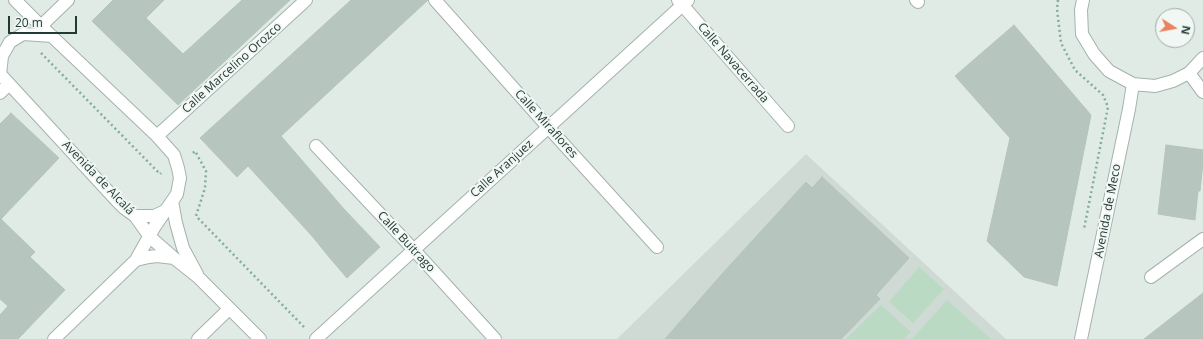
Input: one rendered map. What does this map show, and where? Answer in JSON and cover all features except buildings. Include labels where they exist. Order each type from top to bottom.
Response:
[{"type":"street","points":[[15,0],[157,136],[174,155],[180,178],[177,194],[164,211],[136,260],[54,339]]},
{"type":"street","points":[[41,26],[68,0]]},
{"type":"street","name":"Calle Marcelino Orozco","points":[[157,136],[306,0]]},
{"type":"street","name":"Calle Miraflores","points":[[435,0],[657,247]]},
{"type":"street","points":[[1083,0],[1081,10],[1082,34],[1094,54],[1109,71],[1133,84],[1155,86],[1173,81],[1190,73],[1203,58]]},
{"type":"street","name":"Calle Aranjuez","points":[[316,339],[683,2]]},
{"type":"street","name":"Calle Navacerrada","points":[[683,2],[788,126]]},
{"type":"street","points":[[0,74],[2,56],[10,42],[23,34],[52,36]]},
{"type":"street","points":[[1190,73],[1203,92]]},
{"type":"street","name":"Avenida de Alcalá","points":[[0,74],[117,201],[135,216],[150,237],[198,277],[260,339]]},
{"type":"street","points":[[0,94],[9,84]]},
{"type":"street","name":"Avenida de Meco","points":[[1082,339],[1133,84]]},
{"type":"street","name":"Calle Buitrago","points":[[316,146],[495,339]]},
{"type":"street","name":"Avenida de Alcalá","points":[[172,201],[183,248],[198,277]]},
{"type":"street","points":[[135,216],[154,216],[164,211]]},
{"type":"street","points":[[1151,277],[1203,239]]},
{"type":"street","points":[[136,260],[149,256],[174,258]]},
{"type":"street","points":[[198,339],[230,309]]},
{"type":"path","points":[[1058,0],[1056,9],[1061,43],[1075,70],[1103,95],[1108,107],[1083,231]]},
{"type":"shaded area","points":[[806,154],[1006,339],[617,339]]},
{"type":"green space","points":[[919,267],[944,289],[913,323],[889,302]]},
{"type":"green space","points":[[947,300],[991,339],[912,339]]},
{"type":"green space","points":[[881,305],[911,332],[904,339],[846,339]]}]
